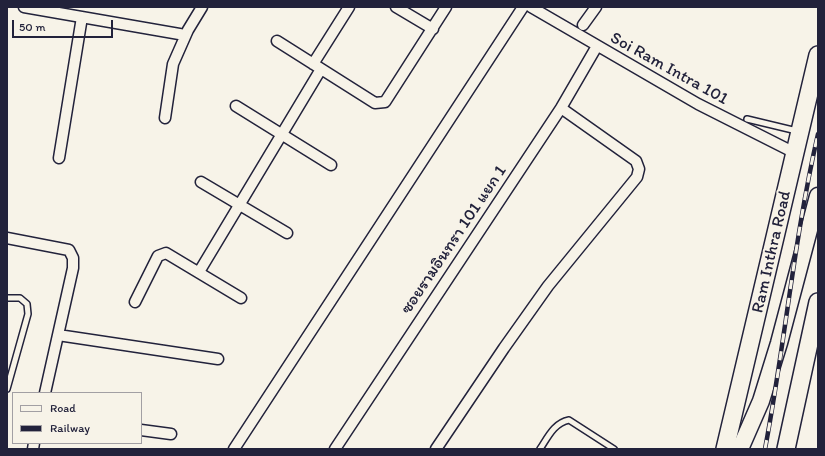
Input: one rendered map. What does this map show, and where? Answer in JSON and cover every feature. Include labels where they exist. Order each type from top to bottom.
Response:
[{"type":"highway","name":"Ram Inthra Road","points":[[725,449],[818,55]]},
{"type":"highway","points":[[788,448],[816,320],[818,302]]},
{"type":"main road","points":[[740,449],[761,401],[780,343],[818,196]]},
{"type":"street","points":[[24,7],[185,35]]},
{"type":"street","points":[[164,118],[173,64],[185,35],[202,7]]},
{"type":"street","points":[[199,272],[281,136],[349,7]]},
{"type":"street","points":[[396,7],[433,29]]},
{"type":"street","points":[[277,41],[375,103],[385,102],[446,7]]},
{"type":"street","points":[[234,449],[523,7]]},
{"type":"street","name":"Soi Ram Intra 101","points":[[531,7],[705,107],[795,153]]},
{"type":"street","points":[[583,25],[596,7]]},
{"type":"street","points":[[59,158],[82,17]]},
{"type":"street","name":"ซอยรามอินทรา 101 แยก 1","points":[[335,449],[561,108],[597,46]]},
{"type":"street","points":[[236,106],[281,136],[331,165]]},
{"type":"street","points":[[436,449],[540,298],[637,177],[639,169],[636,161],[561,108]]},
{"type":"street","points":[[201,182],[287,232]]},
{"type":"street","points":[[7,238],[69,250],[73,258],[73,268],[45,392]]},
{"type":"street","points":[[135,302],[158,256],[166,253],[241,298]]},
{"type":"street","points":[[58,335],[218,359]]},
{"type":"street","points":[[142,430],[171,434]]},
{"type":"lane","points":[[747,118],[800,132]]},
{"type":"lane","points":[[7,298],[20,298],[27,304],[28,314],[7,389]]},
{"type":"lane","points":[[540,449],[553,430],[561,422],[569,420],[614,449]]},
{"type":"railway","points":[[765,449],[802,212],[818,134]]}]
